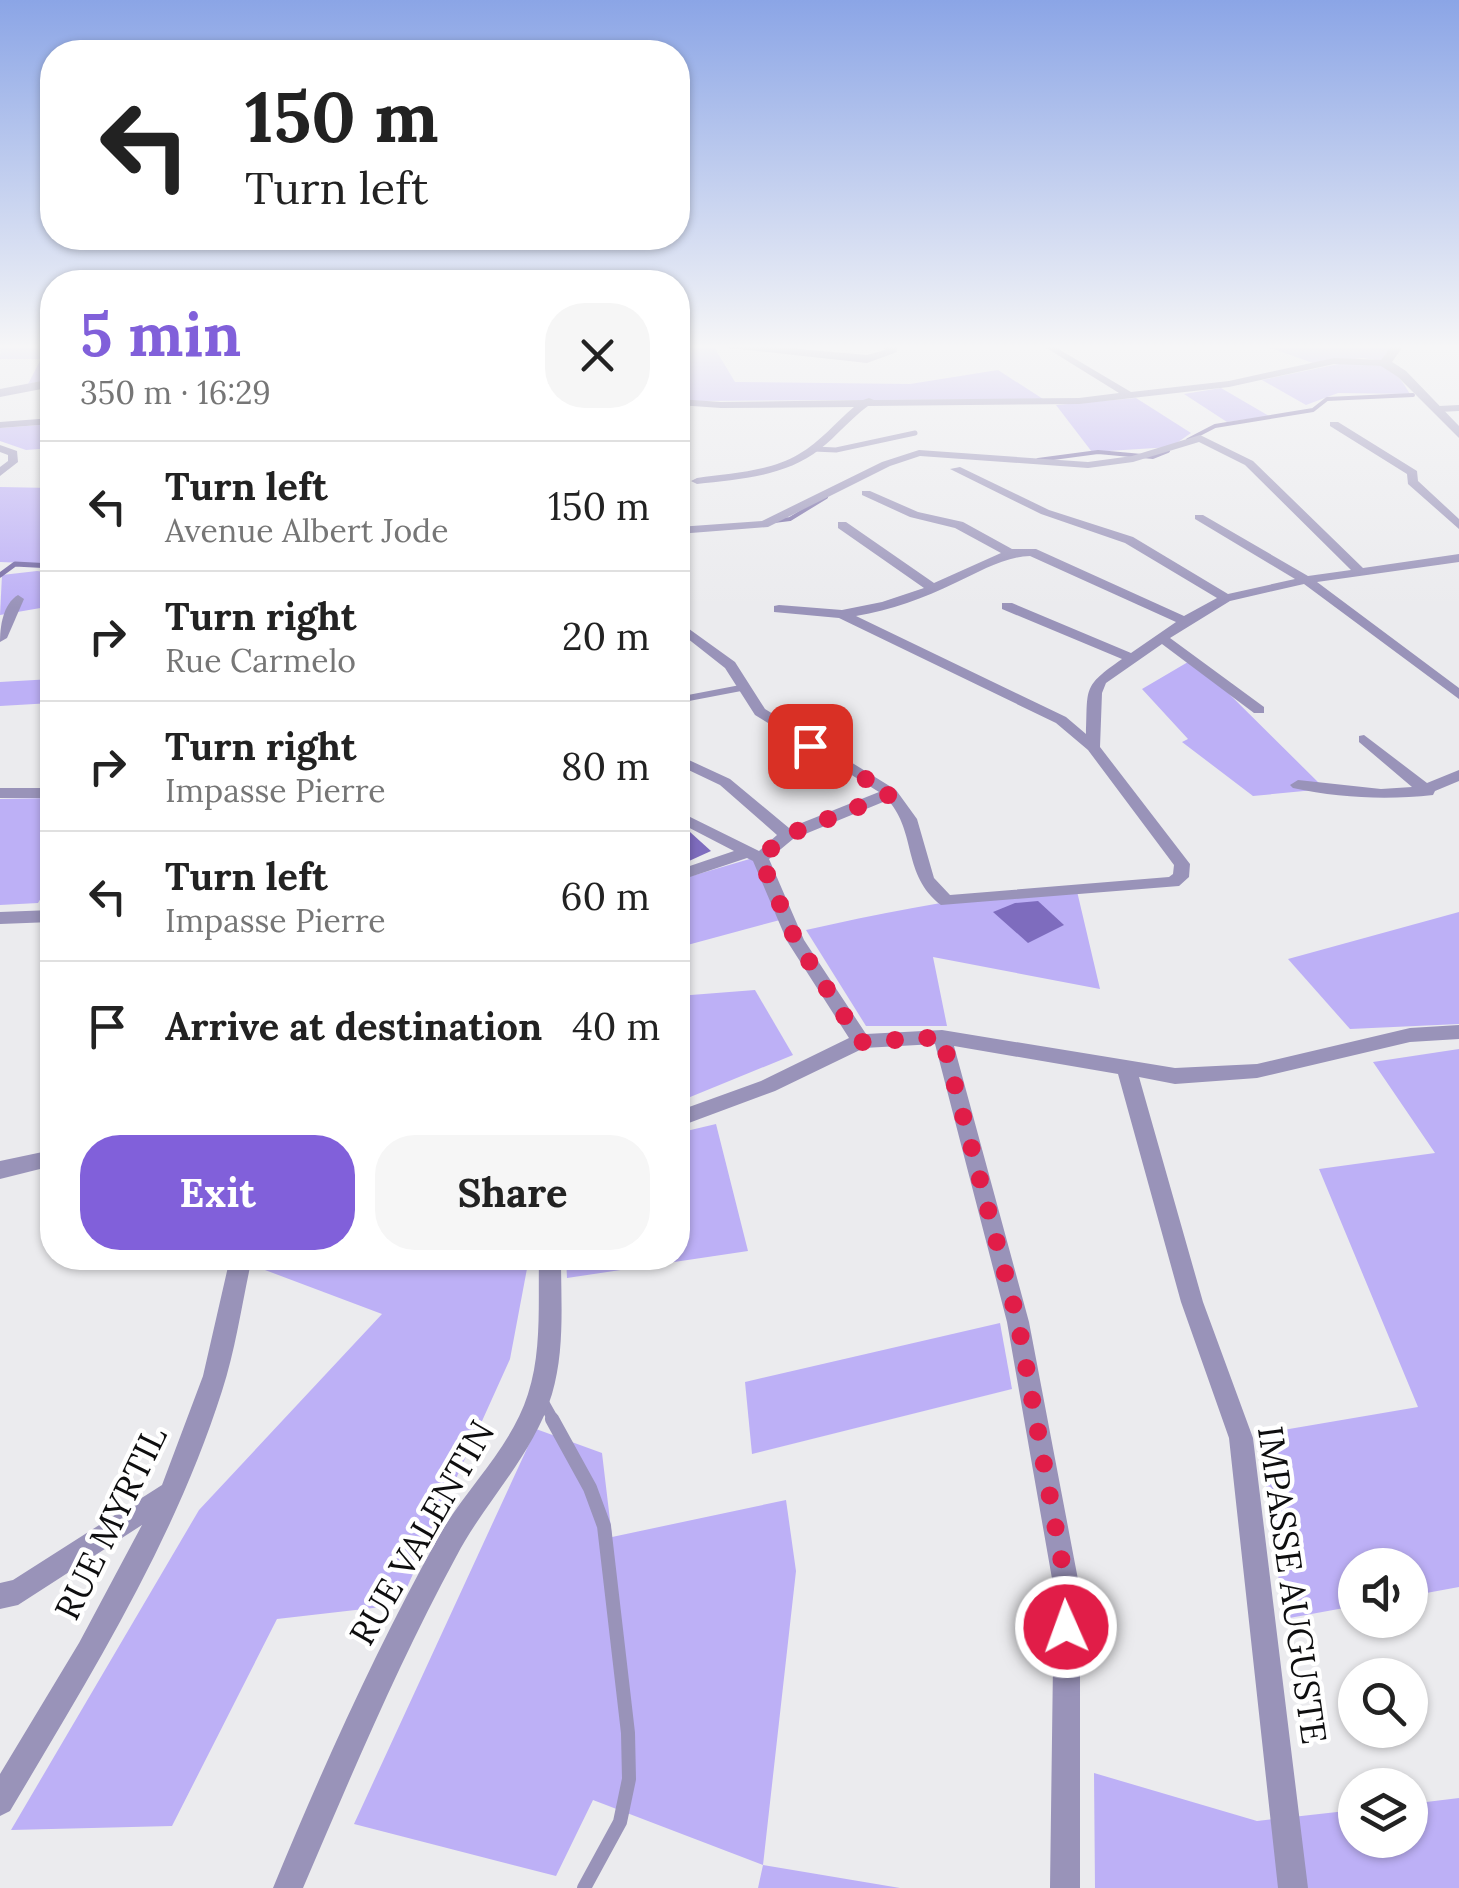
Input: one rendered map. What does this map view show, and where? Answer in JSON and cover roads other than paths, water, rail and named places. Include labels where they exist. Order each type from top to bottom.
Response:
[{"type":"street","points":[[697,481],[766,471],[814,450],[831,432]]},
{"type":"street","points":[[1345,432],[1385,460],[1402,464],[1412,474],[1412,482],[1459,525]]},
{"type":"street","points":[[690,529],[764,524],[886,464],[919,452],[1088,465],[1133,459],[1200,438],[1249,463],[1359,571]]},
{"type":"street","points":[[0,448],[13,453],[13,462],[0,473]]},
{"type":"street","points":[[956,470],[1045,512],[1129,540],[1226,598]]},
{"type":"street","points":[[866,493],[914,515],[959,525],[1010,553]]},
{"type":"street","points":[[1199,516],[1306,580],[1459,695]]},
{"type":"street","points":[[842,525],[934,589]]},
{"type":"street","points":[[779,609],[842,614],[884,609],[1010,553],[1032,552],[1184,621]]},
{"type":"street","points":[[1093,748],[1095,693],[1111,670],[1226,598],[1306,580],[1459,558]]},
{"type":"street","points":[[0,638],[18,598]]},
{"type":"street","points":[[1007,606],[1132,658]]},
{"type":"street","points":[[690,634],[730,664],[760,712],[891,794],[911,816],[924,883],[946,900],[1165,885],[1180,878],[1182,864],[1093,748],[1061,720],[842,614]]},
{"type":"street","points":[[1161,637],[1260,710]]},
{"type":"street","points":[[1364,739],[1428,792]]},
{"type":"street","points":[[690,765],[725,782],[787,835]]},
{"type":"street","points":[[1298,785],[1381,794],[1428,792],[1459,775]]},
{"type":"street","points":[[0,793],[40,793]]},
{"type":"street","points":[[690,873],[754,855],[787,835],[891,794]]},
{"type":"street","points":[[690,822],[754,855],[796,941],[861,1042]]},
{"type":"street","points":[[0,918],[40,916]]},
{"type":"street","points":[[690,1114],[768,1086],[861,1042],[942,1037],[1175,1076],[1257,1071],[1410,1035],[1459,1032]]},
{"type":"street","points":[[942,1037],[1018,1322],[1067,1590],[1066,1888]]},
{"type":"street","name":"IMPASSE AUGUSTE","points":[[1126,1066],[1192,1302],[1241,1438],[1293,1888]]},
{"type":"street","points":[[0,1170],[40,1161]]},
{"type":"street","name":"RUE MYRTIL","points":[[0,1801],[98,1635],[169,1493],[210,1392],[238,1270]]},
{"type":"street","name":"RUE VALENTIN","points":[[288,1888],[390,1652],[452,1537],[517,1441],[540,1396],[547,1354],[550,1270]]},
{"type":"street","points":[[0,1596],[18,1592],[169,1493]]},
{"type":"lane","points":[[814,450],[836,450],[915,433]]},
{"type":"lane","points":[[690,698],[746,687]]},
{"type":"lane","points":[[540,1396],[590,1488],[604,1526],[628,1733],[628,1779],[620,1822],[584,1888]]},
{"type":"waterway","points":[[1188,440],[1203,432]]},
{"type":"waterway","points":[[1038,460],[1098,452],[1153,457],[1168,451]]},
{"type":"waterway","points":[[774,521],[790,519],[826,497]]},
{"type":"waterway","points":[[0,575],[15,564],[40,565]]}]
